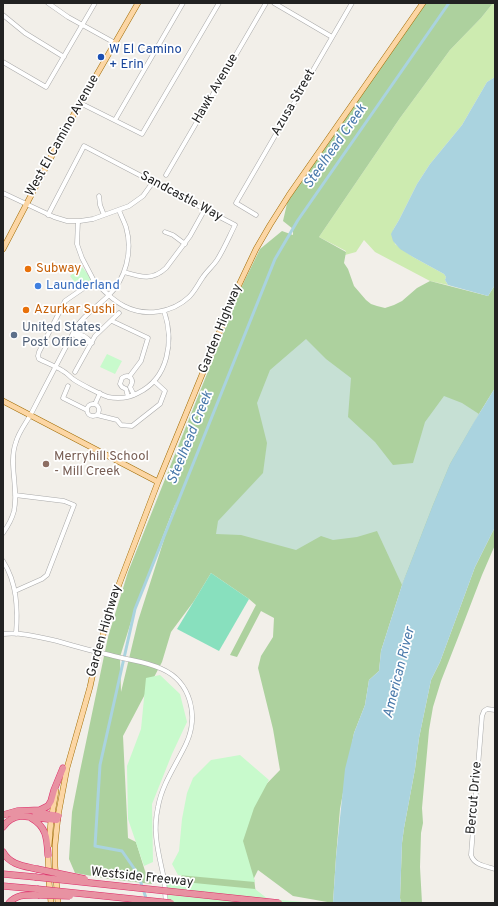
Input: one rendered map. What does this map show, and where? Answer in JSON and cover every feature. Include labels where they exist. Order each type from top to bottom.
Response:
[{"type":"highway","points":[[3,827],[14,818],[42,810],[48,806],[64,768]]},
{"type":"highway","points":[[3,815],[17,811],[54,818]]},
{"type":"highway","points":[[29,814],[44,830],[48,855]]},
{"type":"highway","points":[[3,852],[7,858],[14,863],[110,885]]},
{"type":"highway","name":"Westside Freeway","points":[[3,874],[279,903]]},
{"type":"highway","name":"Westside Freeway","points":[[3,886],[37,892],[171,903]]},
{"type":"highway","points":[[9,903],[13,899],[22,895],[37,892]]},
{"type":"main road","name":"West El Camino Avenue","points":[[3,249],[80,103],[138,3]]},
{"type":"main road","name":"Garden Highway","points":[[58,903],[55,866],[54,818],[106,624],[120,580],[158,482],[253,254],[289,195],[423,3]]},
{"type":"main road","points":[[3,401],[158,482]]},
{"type":"main road","name":"Garden Highway","points":[[51,903],[48,855],[54,818],[56,792],[82,713]]},
{"type":"street","points":[[49,3],[82,25],[115,43]]},
{"type":"street","points":[[3,62],[46,87],[95,3]]},
{"type":"street","points":[[115,120],[183,3]]},
{"type":"street","points":[[80,103],[142,134],[219,3]]},
{"type":"street","name":"Hawk Avenue","points":[[166,175],[266,3]]},
{"type":"street","points":[[274,3],[332,37]]},
{"type":"street","name":"Azusa Street","points":[[256,215],[236,203],[352,3]]},
{"type":"street","points":[[3,15],[25,33],[64,57]]},
{"type":"street","name":"Sandcastle Way","points":[[48,215],[84,146],[235,225],[216,261],[192,293],[179,304],[164,311],[153,312],[136,311],[119,304],[94,280],[82,258],[77,244],[78,221]]},
{"type":"street","points":[[3,193],[48,215],[67,221],[78,221],[93,219],[129,206],[147,192],[153,182]]},
{"type":"street","points":[[99,196],[104,215]]},
{"type":"street","points":[[124,272],[142,277],[150,277],[159,274],[166,268],[185,244],[205,209]]},
{"type":"street","points":[[3,533],[11,521],[14,512],[15,495],[13,466],[16,440],[81,320],[109,295],[124,272],[128,254],[128,240],[126,228],[119,210]]},
{"type":"street","points":[[165,232],[173,235],[185,244]]},
{"type":"street","points":[[94,280],[65,301],[38,356],[39,359],[65,372],[74,380],[100,393],[115,398],[128,397],[146,389],[154,381],[167,356],[169,341],[168,326],[164,311]]},
{"type":"street","points":[[75,372],[95,336],[119,313]]},
{"type":"street","points":[[112,321],[148,338],[141,361],[129,377],[122,378],[120,382],[121,386],[126,389],[128,397]]},
{"type":"street","points":[[73,333],[79,333],[92,343]]},
{"type":"street","points":[[129,377],[132,380],[130,388],[134,395]]},
{"type":"street","points":[[68,386],[63,398],[87,410],[89,414],[93,416],[97,415],[117,420],[121,425],[132,426],[160,404],[165,391],[154,381]]},
{"type":"street","points":[[95,404],[100,393]]},
{"type":"street","points":[[95,404],[99,406],[100,411],[97,415]]},
{"type":"street","points":[[87,410],[88,406],[95,404]]},
{"type":"street","points":[[15,495],[64,501],[74,505],[47,575],[42,579],[15,591]]},
{"type":"street","points":[[3,561],[15,591],[18,611],[16,634]]},
{"type":"street","points":[[3,634],[35,636],[109,655],[144,662],[164,669],[175,677],[186,691],[192,709],[193,718],[190,734],[183,751],[164,785],[158,807],[156,825],[157,844],[164,880],[166,903]]},
{"type":"street","name":"Bercut Drive","points":[[495,710],[489,709],[484,711],[482,716],[471,855],[472,859],[477,864],[495,869]]},
{"type":"green space","points":[[423,3],[493,3],[481,18],[450,50],[400,118],[319,237],[346,252],[344,263],[348,269],[354,286],[366,300],[377,306],[385,308],[394,305],[402,301],[417,288],[430,281],[488,296],[495,285],[495,388],[474,422],[402,585],[381,651],[379,671],[369,680],[365,705],[354,733],[340,809],[333,903],[293,896],[258,870],[254,878],[256,895],[179,887],[180,879],[185,868],[280,770],[273,729],[258,668],[261,656],[273,637],[274,618],[261,611],[237,657],[230,655],[256,605],[211,573],[194,601],[171,632],[162,662],[123,736],[128,838],[136,842],[145,871],[152,884],[75,873],[69,859],[72,812],[108,637],[128,572],[242,286],[260,249],[282,231],[293,235],[293,229],[283,221],[289,195]],"holes":[[[176,502],[138,621],[121,692],[120,657],[135,609]]]},
{"type":"green space","points":[[493,3],[495,3],[495,77],[487,82],[462,125],[430,164],[417,184],[393,230],[395,244],[413,257],[444,274],[448,285],[430,281],[375,252],[364,240],[356,252],[345,255],[346,251],[319,237],[400,118],[450,50],[481,18]]},
{"type":"green space","points":[[82,267],[92,279],[80,289],[70,276]]},
{"type":"green space","points":[[306,339],[326,359],[351,378],[348,417],[375,442],[393,465],[413,463],[425,422],[444,396],[462,403],[479,414],[450,464],[402,585],[377,531],[357,537],[333,540],[321,536],[296,550],[241,535],[216,534],[218,521],[263,473],[267,443],[257,403],[270,370]]},
{"type":"green space","points":[[107,354],[122,361],[115,374],[100,367]]},
{"type":"green space","points":[[495,527],[495,545],[441,681],[433,707],[429,730],[422,808],[423,823],[421,833],[420,867],[422,903],[401,903],[402,843],[404,828],[419,738],[431,680],[440,662],[475,567]]},
{"type":"green space","points":[[211,573],[249,599],[219,651],[177,629]]},
{"type":"green space","points":[[160,675],[180,694],[187,722],[172,754],[152,804],[153,862],[144,866],[128,819],[127,766],[141,729],[146,678]]},
{"type":"green space","points":[[240,755],[269,780],[254,808],[243,841],[255,882],[178,875],[172,864],[179,851],[182,819],[187,793],[193,778],[211,760]]},
{"type":"green space","points":[[164,880],[255,889],[268,899],[317,903],[168,903]]},
{"type":"water","points":[[495,77],[495,285],[488,296],[448,285],[444,274],[400,249],[393,241],[391,234],[417,184],[430,164],[462,125],[487,82]]},
{"type":"water","name":"American River","points":[[495,388],[495,527],[475,567],[440,662],[431,680],[419,738],[404,828],[402,843],[401,903],[333,903],[345,769],[354,733],[365,705],[369,680],[379,671],[381,651],[402,585],[450,464]]},
{"type":"waterway","name":"Steelhead Creek","points":[[147,901],[138,874],[122,851],[95,846],[100,765],[135,609],[275,259],[298,220],[449,3]]},
{"type":"place","name":"W El Camino + Erin","points":[[101,57]]},
{"type":"place","name":"Subway","points":[[28,269]]},
{"type":"place","name":"Launderland","points":[[38,286]]},
{"type":"place","name":"Azurkar Sushi","points":[[26,310]]},
{"type":"place","name":"United States Post Office","points":[[14,335]]},
{"type":"place","name":"Merryhill School - Mill Creek","points":[[46,464]]}]
